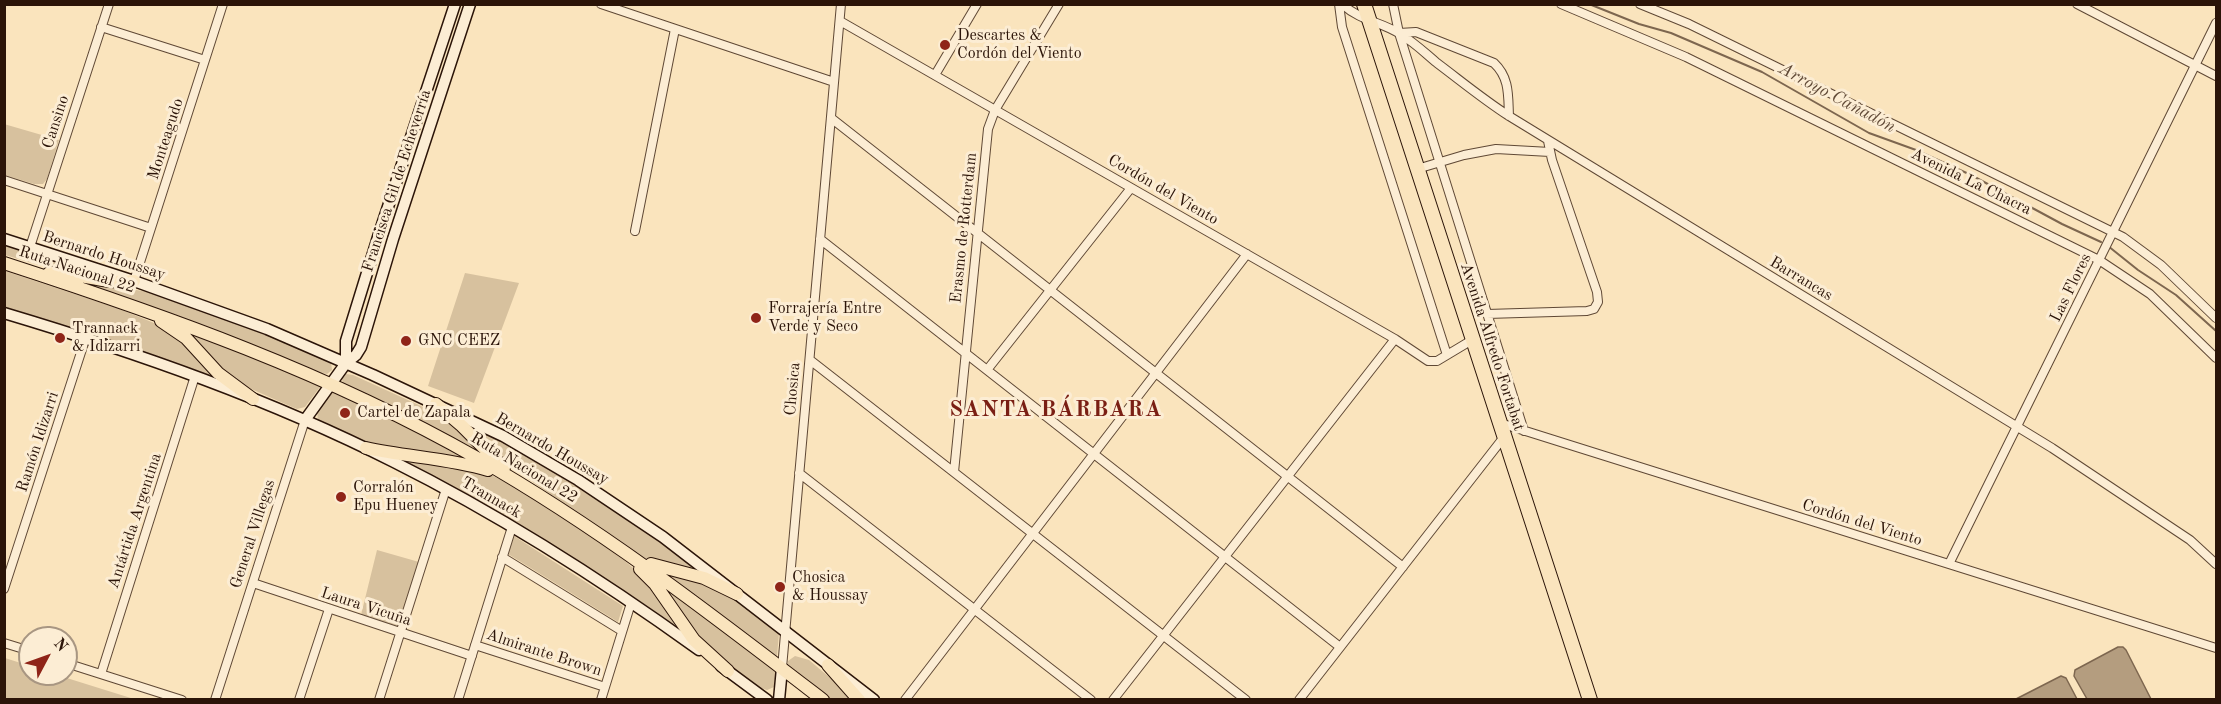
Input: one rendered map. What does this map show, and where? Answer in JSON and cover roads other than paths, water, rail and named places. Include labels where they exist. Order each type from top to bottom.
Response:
[{"type":"highway","name":"Avenida Alfredo Fortabat","points":[[1364,4],[1590,699]]},
{"type":"main road","name":"Ruta Nacional 22","points":[[4,263],[117,300],[235,343],[331,383],[442,438],[508,475],[631,555],[823,699]]},
{"type":"main road","points":[[35,273],[61,273],[115,282],[134,281]]},
{"type":"main road","points":[[117,300],[176,330],[193,344],[218,373],[253,399]]},
{"type":"main road","points":[[436,404],[504,467],[538,494]]},
{"type":"main road","points":[[366,448],[397,455],[461,462],[508,475]]},
{"type":"main road","points":[[606,538],[648,577],[694,640],[728,671]]},
{"type":"main road","points":[[631,555],[663,569],[713,582],[737,594]]},
{"type":"main road","points":[[828,664],[859,699]]},
{"type":"street","name":"Cansino","points":[[30,247],[109,4]]},
{"type":"street","name":"Monteagudo","points":[[134,281],[223,4]]},
{"type":"street","name":"Francisca Gil de Echeverría","points":[[346,363],[346,341],[378,234],[455,4]]},
{"type":"street","name":"Francisca Gil de Echeverría","points":[[331,383],[361,347],[393,239],[470,4]]},
{"type":"street","points":[[601,4],[834,82]]},
{"type":"street","name":"Chosica","points":[[782,668],[841,4]]},
{"type":"street","points":[[934,75],[977,4]]},
{"type":"street","name":"Erasmo de Rotterdam","points":[[954,472],[986,139],[995,110],[1059,4]]},
{"type":"street","points":[[1340,4],[1370,22]]},
{"type":"street","points":[[1340,4],[1342,27],[1447,355],[1472,340]]},
{"type":"street","points":[[1393,4],[1399,33],[1524,431]]},
{"type":"street","name":"Avenida La Chacra","points":[[1561,4],[1686,57],[2099,260],[2150,294],[2217,358]]},
{"type":"street","name":"Avenida La Chacra","points":[[1640,4],[1660,8],[2113,232],[2161,265],[2217,318]]},
{"type":"street","points":[[2077,4],[2217,76]]},
{"type":"street","name":"Cordón del Viento","points":[[840,21],[1428,360],[1437,361],[1447,355]]},
{"type":"street","name":"Barrancas","points":[[1370,22],[1399,33],[1509,116],[1548,141],[2070,459],[2190,540],[2217,564]]},
{"type":"street","name":"Las Flores","points":[[1949,564],[2217,23]]},
{"type":"street","points":[[101,27],[205,60]]},
{"type":"street","points":[[634,231],[675,29]]},
{"type":"street","points":[[1399,33],[1416,32],[1494,63],[1502,70],[1507,81],[1509,116]]},
{"type":"street","points":[[831,118],[1403,567]]},
{"type":"street","points":[[1487,314],[1587,311],[1594,309],[1598,302],[1597,292],[1548,141]]},
{"type":"street","points":[[1417,169],[1464,155],[1496,149],[1550,152]]},
{"type":"street","points":[[4,180],[151,228]]},
{"type":"street","points":[[987,370],[1131,188]]},
{"type":"street","points":[[378,234],[393,239]]},
{"type":"street","name":"Bernardo Houssay","points":[[4,239],[236,317],[346,363],[530,450],[663,537],[785,633],[874,699]]},
{"type":"street","points":[[820,239],[1340,647]]},
{"type":"street","points":[[905,699],[1246,254]]},
{"type":"street","name":"Trannack","points":[[4,312],[86,337],[195,376],[366,448],[446,489],[512,527],[631,603],[767,699]]},
{"type":"street","name":"Ramón Idizarri","points":[[4,589],[86,337]]},
{"type":"street","points":[[1113,699],[1395,339]]},
{"type":"street","points":[[810,360],[1246,699]]},
{"type":"street","name":"Antártida Argentina","points":[[101,674],[195,376]]},
{"type":"street","name":"General Villegas","points":[[216,699],[304,420],[331,383]]},
{"type":"street","points":[[1299,699],[1403,567],[1502,430]]},
{"type":"street","name":"Cordón del Viento","points":[[1502,430],[1524,431],[2217,648]]},
{"type":"street","points":[[800,473],[1091,699]]},
{"type":"street","points":[[379,699],[446,489]]},
{"type":"street","points":[[458,699],[512,527]]},
{"type":"street","points":[[502,557],[622,631]]},
{"type":"street","name":"Laura Vicuña","points":[[253,583],[471,656]]},
{"type":"street","points":[[601,699],[631,603]]},
{"type":"street","points":[[299,699],[329,609]]},
{"type":"street","name":"Almirante Brown","points":[[475,645],[605,687]]},
{"type":"street","points":[[78,667],[182,699]]},
{"type":"street","points":[[779,699],[782,668]]},
{"type":"waterway","name":"Arroyo Cañadón","points":[[1589,4],[1639,24],[1671,33],[1762,72],[1869,133],[1916,150],[1971,175],[2062,224],[2101,242]]},
{"type":"waterway","name":"Arroyo Cañadón","points":[[2108,246],[2138,270],[2176,295],[2216,331]]},
{"type":"place","name":"Descartes & Cordón del Viento","points":[[945,45]]},
{"type":"place","name":"Forrajería Entre Verde y Seco","points":[[756,318]]},
{"type":"place","name":"Trannack & Idizarri","points":[[60,338]]},
{"type":"place","name":"GNC CEEZ","points":[[406,341]]},
{"type":"place","name":"Cartel de Zapala","points":[[345,413]]},
{"type":"place","name":"Corralón Epu Hueney","points":[[341,497]]},
{"type":"place","name":"Chosica & Houssay","points":[[780,587]]},
{"type":"district","name":"SANTA BÁRBARA","points":[[1056,410]]}]
